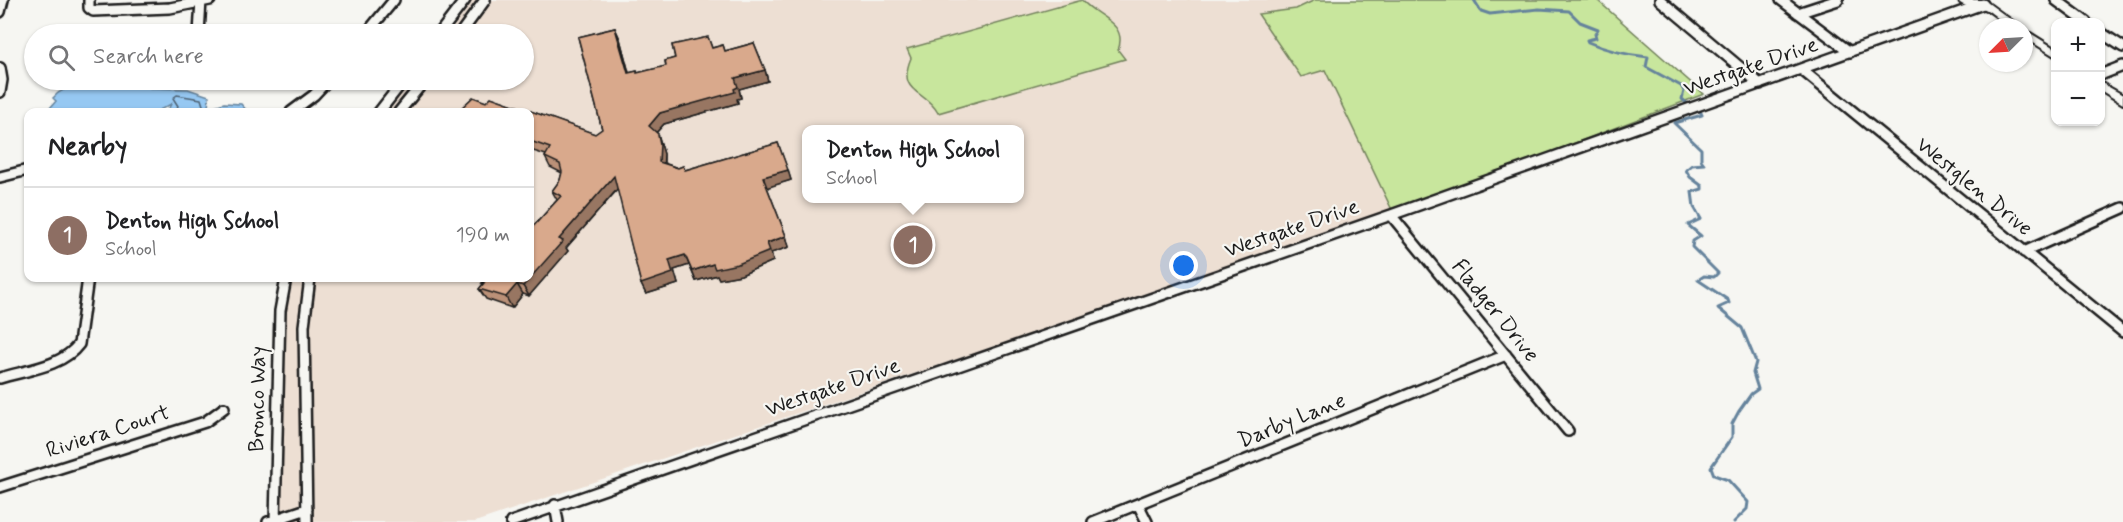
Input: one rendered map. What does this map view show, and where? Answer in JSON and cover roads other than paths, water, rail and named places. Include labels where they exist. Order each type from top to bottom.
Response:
[{"type":"street","points":[[0,12],[3,0]]},
{"type":"street","points":[[89,4],[93,10],[161,9],[210,0]]},
{"type":"street","points":[[374,24],[394,0]]},
{"type":"street","points":[[447,24],[465,0]]},
{"type":"street","points":[[468,24],[486,0]]},
{"type":"street","points":[[1660,0],[1760,84]]},
{"type":"street","points":[[1781,0],[1850,52]]},
{"type":"street","points":[[1798,13],[1838,0]]},
{"type":"street","points":[[1962,0],[1966,3],[1980,2],[2003,18]]},
{"type":"street","points":[[2056,0],[2081,18]]},
{"type":"street","points":[[200,24],[201,1]]},
{"type":"street","name":"Westgate Drive","points":[[511,522],[1802,70],[1980,2]]},
{"type":"street","points":[[2105,35],[2123,47]]},
{"type":"street","points":[[2033,38],[2051,51]]},
{"type":"street","points":[[2105,73],[2123,66]]},
{"type":"street","points":[[0,68],[2,80],[0,92]]},
{"type":"street","name":"Westglen Drive","points":[[1802,70],[2123,332]]},
{"type":"street","points":[[2105,88],[2123,100]]},
{"type":"street","points":[[297,108],[319,90]]},
{"type":"street","points":[[382,108],[396,90]]},
{"type":"street","points":[[402,108],[417,90]]},
{"type":"street","points":[[0,177],[24,171]]},
{"type":"street","points":[[2024,252],[2123,208]]},
{"type":"street","name":"Fladger Drive","points":[[1391,215],[1568,431]]},
{"type":"street","points":[[0,378],[62,359],[74,353],[79,344],[87,282]]},
{"type":"street","name":"Bronco Way","points":[[273,521],[280,311],[285,282]]},
{"type":"street","name":"Bronco Way","points":[[307,522],[304,326],[310,282]]},
{"type":"street","name":"Darby Lane","points":[[1093,522],[1506,355]]},
{"type":"street","name":"Riviera Court","points":[[0,487],[205,422],[224,408]]},
{"type":"street","points":[[1138,504],[1148,522]]},
{"type":"street","points":[[555,506],[558,522]]},
{"type":"street","points":[[273,521],[307,509]]},
{"type":"water","points":[[63,90],[191,90],[209,96],[208,108],[169,108],[171,104],[164,108],[50,108],[56,101],[53,98]]},
{"type":"water","points":[[224,103],[241,104],[244,108],[208,108]]},
{"type":"waterway","points":[[1474,0],[1481,11],[1490,14],[1539,9],[1569,11],[1580,22],[1598,29],[1595,34],[1596,38],[1587,40],[1588,42],[1618,52],[1648,57],[1646,67],[1681,86],[1684,91],[1682,99],[1688,104]]},
{"type":"waterway","points":[[1699,109],[1702,115],[1674,123],[1701,149],[1701,160],[1704,164],[1692,165],[1686,170],[1690,177],[1702,186],[1702,189],[1692,192],[1694,207],[1701,219],[1688,225],[1701,236],[1693,241],[1692,247],[1718,273],[1714,277],[1704,276],[1698,280],[1728,300],[1729,303],[1718,308],[1742,328],[1756,362],[1753,373],[1758,389],[1751,394],[1739,411],[1732,424],[1732,437],[1711,467],[1714,475],[1728,480],[1748,502],[1747,509],[1734,522]]},
{"type":"place","name":"Denton High School","points":[[913,245]]}]
